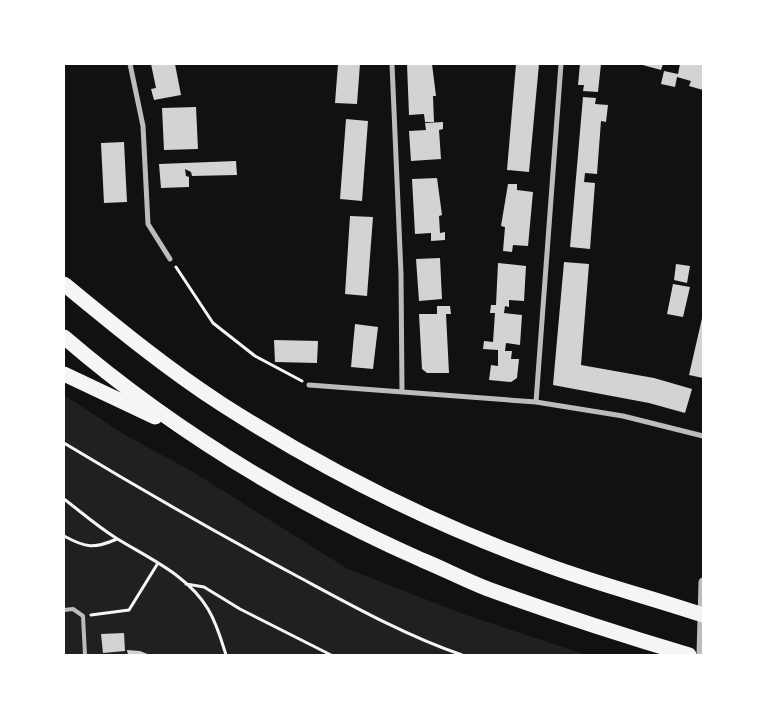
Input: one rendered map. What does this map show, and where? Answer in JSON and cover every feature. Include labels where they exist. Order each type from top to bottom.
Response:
[{"type":"highway","points":[[64,284],[136,343],[223,405],[315,460],[412,510],[541,563],[703,615]]},
{"type":"highway","points":[[64,337],[142,399],[189,432],[284,492],[365,535],[487,588],[689,655]]},
{"type":"highway","points":[[64,374],[189,432]]},
{"type":"street","points":[[130,64],[143,126],[148,224],[170,259]]},
{"type":"street","points":[[392,64],[401,274],[402,392]]},
{"type":"street","points":[[536,402],[561,64]]},
{"type":"street","points":[[309,385],[536,402],[623,416],[703,436]]},
{"type":"street","points":[[700,655],[703,582]]},
{"type":"lane","points":[[64,610],[73,609],[83,616],[85,655]]},
{"type":"path","points":[[170,259],[213,323],[255,356],[309,385]]},
{"type":"path","points":[[64,443],[225,537],[325,591],[429,644],[462,655]]},
{"type":"path","points":[[64,499],[118,539],[158,563],[186,584],[208,608],[218,628],[226,655]]},
{"type":"path","points":[[64,536],[80,545],[97,547],[118,539]]},
{"type":"path","points":[[83,616],[129,610],[158,563]]},
{"type":"path","points":[[186,584],[204,587],[240,609],[331,655]]},
{"type":"shaded area","points":[[64,395],[127,436],[193,472],[348,569],[466,615],[587,655],[64,655]]},
{"type":"building","points":[[151,64],[175,64],[181,95],[154,100],[151,89],[156,88]]},
{"type":"building","points":[[338,64],[360,64],[357,104],[335,103]]},
{"type":"building","points":[[407,64],[432,64],[436,96],[433,96],[434,122],[425,122],[424,114],[409,115]]},
{"type":"building","points":[[516,64],[539,64],[529,172],[507,170]]},
{"type":"building","points":[[580,64],[601,64],[598,92],[583,91],[584,85],[578,85]]},
{"type":"building","points":[[639,64],[663,64],[661,70]]},
{"type":"building","points":[[680,64],[703,64],[703,90],[689,86],[691,81],[677,77],[675,87],[661,84],[664,71],[678,74]]},
{"type":"building","points":[[583,97],[596,98],[595,104],[608,105],[606,122],[601,121],[597,174],[585,173],[584,182],[595,183],[590,249],[570,247]]},
{"type":"building","points":[[196,107],[198,149],[164,150],[162,108]]},
{"type":"building","points":[[346,119],[368,121],[362,201],[340,199]]},
{"type":"building","points":[[443,122],[443,129],[439,130],[441,159],[411,161],[409,131],[426,130],[425,123]]},
{"type":"building","points":[[124,142],[127,202],[104,203],[101,143]]},
{"type":"building","points":[[236,161],[237,175],[192,176],[191,172],[185,169],[186,176],[189,177],[189,187],[161,188],[159,164]]},
{"type":"building","points":[[437,178],[442,215],[439,216],[440,233],[445,232],[445,240],[431,241],[431,233],[415,234],[412,179]]},
{"type":"building","points":[[508,184],[517,184],[517,190],[533,192],[528,246],[513,245],[512,252],[503,251],[505,227],[501,226]]},
{"type":"building","points":[[350,216],[373,217],[367,296],[345,294]]},
{"type":"building","points":[[440,258],[442,299],[419,301],[416,259]]},
{"type":"building","points":[[564,262],[589,264],[581,365],[654,378],[692,389],[685,413],[649,403],[553,385]]},
{"type":"building","points":[[498,263],[526,266],[524,301],[509,300],[509,307],[505,306],[504,313],[522,315],[520,345],[506,343],[505,351],[512,351],[511,359],[519,359],[517,378],[511,382],[489,380],[491,365],[498,366],[498,350],[483,349],[484,341],[493,342],[495,313],[490,313],[491,305],[496,305]]},
{"type":"building","points":[[676,264],[690,266],[687,283],[674,280]]},
{"type":"building","points":[[673,284],[690,287],[683,317],[667,314]]},
{"type":"building","points":[[437,306],[450,306],[451,314],[446,314],[449,373],[427,373],[422,369],[419,314],[437,314]]},
{"type":"building","points":[[703,314],[703,378],[689,375]]},
{"type":"building","points":[[355,324],[378,327],[373,369],[351,367]]},
{"type":"building","points":[[274,340],[318,341],[317,363],[275,362]]},
{"type":"building","points":[[124,633],[125,651],[103,653],[101,634]]},
{"type":"building","points":[[127,650],[140,651],[150,655],[128,655]]}]
